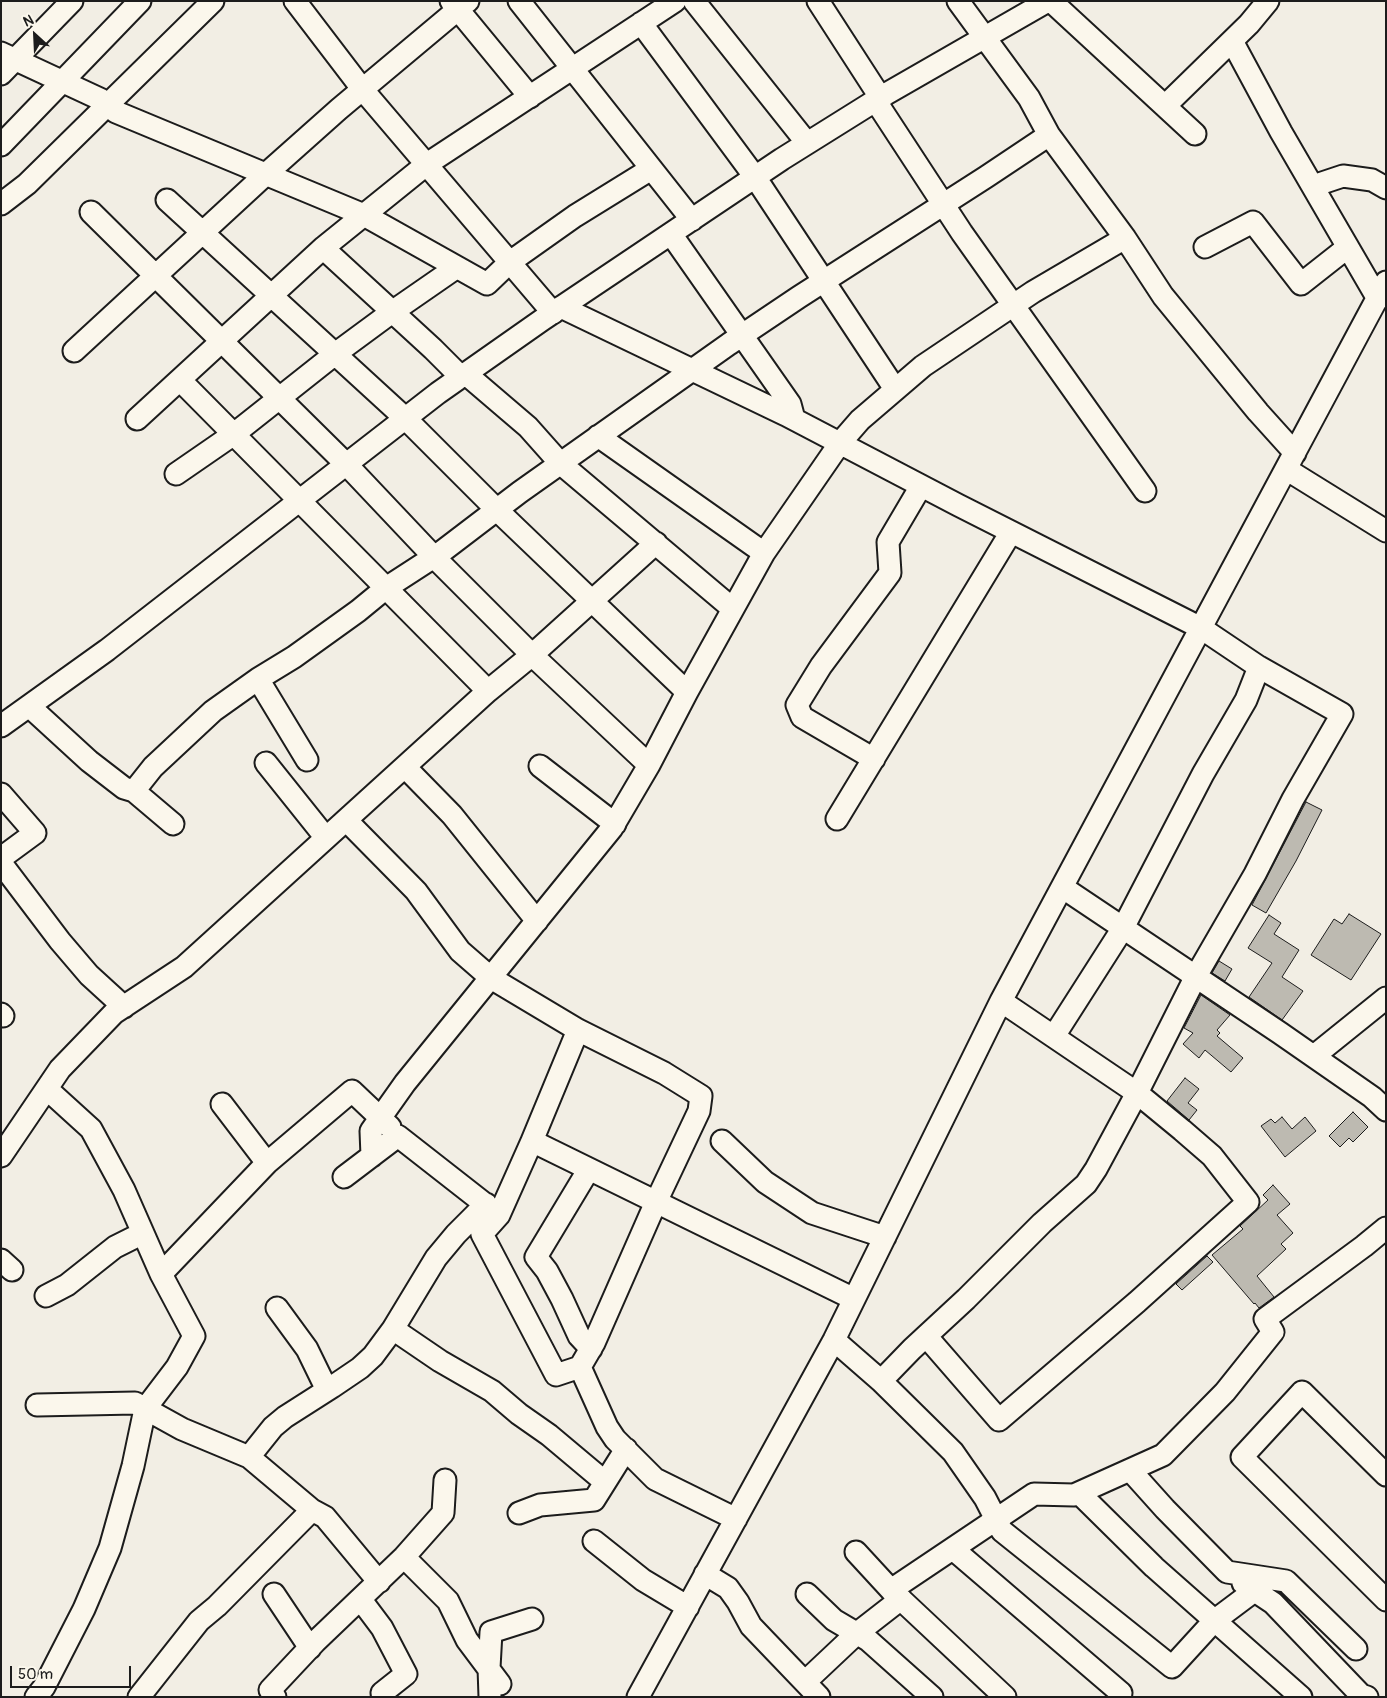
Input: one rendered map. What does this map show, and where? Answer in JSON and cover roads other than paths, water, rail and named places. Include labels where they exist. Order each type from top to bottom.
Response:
[{"type":"street","points":[[1,74],[9,56],[72,1]]},
{"type":"street","points":[[1,145],[64,82],[140,1]]},
{"type":"street","points":[[1,204],[27,184],[213,1]]},
{"type":"street","points":[[295,1],[363,90],[510,262],[557,310],[692,370],[794,419],[921,486],[1201,628],[1259,667],[1342,714],[1293,799],[1255,874],[1196,976],[1137,1093],[1086,1184],[1042,1223],[966,1300],[926,1336],[881,1381]]},
{"type":"street","points":[[519,1],[692,220]]},
{"type":"street","points":[[137,419],[323,248],[426,164],[675,1]]},
{"type":"street","points":[[694,1],[808,143]]},
{"type":"street","points":[[818,1],[944,204],[1013,305],[1146,491]]},
{"type":"street","points":[[958,1],[1029,98],[1049,135],[1125,238],[1163,296],[1258,412],[1291,461],[1386,531]]},
{"type":"street","points":[[1,726],[107,650],[463,376],[557,310],[755,177],[878,99],[1050,1],[1195,134]]},
{"type":"street","points":[[1165,106],[1249,24],[1268,1]]},
{"type":"street","points":[[74,351],[266,174],[459,4],[530,97]]},
{"type":"street","points":[[641,23],[755,177],[895,389]]},
{"type":"street","points":[[638,1697],[834,1340],[1001,1001],[1382,291],[1348,248],[1232,40]]},
{"type":"street","points":[[9,56],[100,99],[116,112],[364,215],[487,284],[510,262],[575,216],[651,168]]},
{"type":"street","points":[[134,791],[153,767],[213,711],[258,679],[294,657],[358,611],[386,588],[434,557],[560,463],[741,336],[1049,135]]},
{"type":"street","points":[[1312,186],[1343,176],[1372,180],[1386,188]]},
{"type":"street","points":[[167,200],[406,419],[497,510],[686,692]]},
{"type":"street","points":[[91,212],[347,464],[434,557],[532,655],[649,766]]},
{"type":"street","points":[[1205,247],[1253,222],[1301,284],[1348,248]]},
{"type":"street","points":[[670,234],[790,404],[794,419]]},
{"type":"street","points":[[372,1156],[371,1131],[405,1083],[615,824],[649,766],[686,692],[764,553],[840,443],[860,420],[923,366],[1013,305],[1125,238]]},
{"type":"street","points":[[323,248],[463,376],[528,427],[560,463],[733,609]]},
{"type":"street","points":[[176,474],[234,434],[279,397],[392,312],[457,267]]},
{"type":"street","points":[[180,380],[488,691]]},
{"type":"street","points":[[598,436],[764,553]]},
{"type":"street","points":[[874,759],[802,717],[797,705],[821,666],[890,573],[888,542],[921,486]]},
{"type":"street","points":[[837,819],[1011,532]]},
{"type":"street","points":[[1,1156],[60,1069],[114,1013],[184,967],[488,691],[532,655],[656,544]]},
{"type":"street","points":[[1054,1036],[1123,928],[1203,774],[1246,700],[1259,667]]},
{"type":"street","points":[[258,679],[307,760]]},
{"type":"street","points":[[29,706],[89,761],[124,788],[134,791],[174,824]]},
{"type":"street","points":[[266,763],[326,838]]},
{"type":"street","points":[[405,766],[452,815],[537,921]]},
{"type":"street","points":[[540,766],[615,824]]},
{"type":"street","points":[[1,794],[35,834],[1,858]]},
{"type":"street","points":[[346,820],[416,891],[460,951],[491,978],[578,1030],[664,1073],[701,1096],[699,1111],[586,1358],[556,1375],[482,1234],[492,1209],[532,1141],[578,1030]]},
{"type":"street","points":[[1,863],[89,975],[124,1007]]},
{"type":"street","points":[[1062,887],[1314,1056],[1372,1097],[1386,1110]]},
{"type":"street","points":[[1314,1056],[1386,998]]},
{"type":"street","points":[[926,1336],[999,1420],[1248,1202],[1212,1156],[1137,1093],[1001,1001]]},
{"type":"street","points":[[36,1697],[44,1687],[84,1609],[110,1548],[133,1466],[145,1408],[177,1367],[194,1336],[161,1274],[124,1190],[91,1129],[47,1089]]},
{"type":"street","points":[[161,1274],[267,1163],[352,1091],[398,1136],[492,1209]]},
{"type":"street","points":[[222,1104],[267,1163]]},
{"type":"street","points":[[344,1177],[398,1136]]},
{"type":"street","points":[[532,1141],[854,1299]]},
{"type":"street","points":[[722,1141],[765,1182],[812,1213],[885,1237]]},
{"type":"street","points":[[589,1169],[536,1257],[547,1271],[579,1336],[607,1427],[614,1439],[655,1479],[736,1519]]},
{"type":"street","points":[[249,1457],[273,1427],[285,1417],[360,1368],[373,1356],[393,1329],[436,1258],[456,1234],[492,1209]]},
{"type":"street","points":[[705,1574],[728,1588],[751,1626],[812,1689],[856,1634],[896,1594],[952,1549],[1034,1494],[1074,1495],[1163,1455],[1225,1392],[1273,1332],[1265,1319],[1342,1263],[1386,1228]]},
{"type":"street","points":[[46,1296],[68,1285],[115,1247],[143,1233]]},
{"type":"street","points":[[277,1308],[307,1349],[327,1390]]},
{"type":"street","points":[[393,1329],[440,1361],[492,1391],[605,1482]]},
{"type":"street","points":[[834,1340],[881,1381],[952,1452],[985,1498],[1002,1531],[1172,1667],[1214,1621],[1254,1591]]},
{"type":"street","points":[[1386,1475],[1302,1392],[1242,1457],[1386,1600]]},
{"type":"street","points":[[37,1405],[135,1403],[182,1429],[249,1457],[312,1510],[325,1516],[379,1582]]},
{"type":"street","points":[[519,1512],[540,1505],[594,1500],[626,1450]]},
{"type":"street","points":[[1130,1470],[1165,1509],[1227,1572],[1272,1603],[1362,1696]]},
{"type":"street","points":[[275,1697],[270,1690],[310,1648],[404,1557],[443,1514],[445,1480]]},
{"type":"street","points":[[1080,1493],[1154,1567],[1301,1697]]},
{"type":"street","points":[[139,1697],[199,1621],[217,1606],[312,1510]]},
{"type":"street","points":[[594,1541],[642,1580],[688,1607]]},
{"type":"street","points":[[952,1549],[1121,1693]]},
{"type":"street","points":[[856,1552],[896,1594],[1005,1697]]},
{"type":"street","points":[[404,1557],[448,1601],[467,1640],[493,1683]]},
{"type":"street","points":[[1227,1572],[1286,1581],[1356,1649]]},
{"type":"street","points":[[274,1594],[310,1648]]},
{"type":"street","points":[[808,1594],[834,1620],[875,1646],[932,1697]]},
{"type":"street","points":[[361,1600],[382,1628],[406,1674],[382,1693]]},
{"type":"street","points":[[493,1683],[491,1632],[532,1619]]}]
